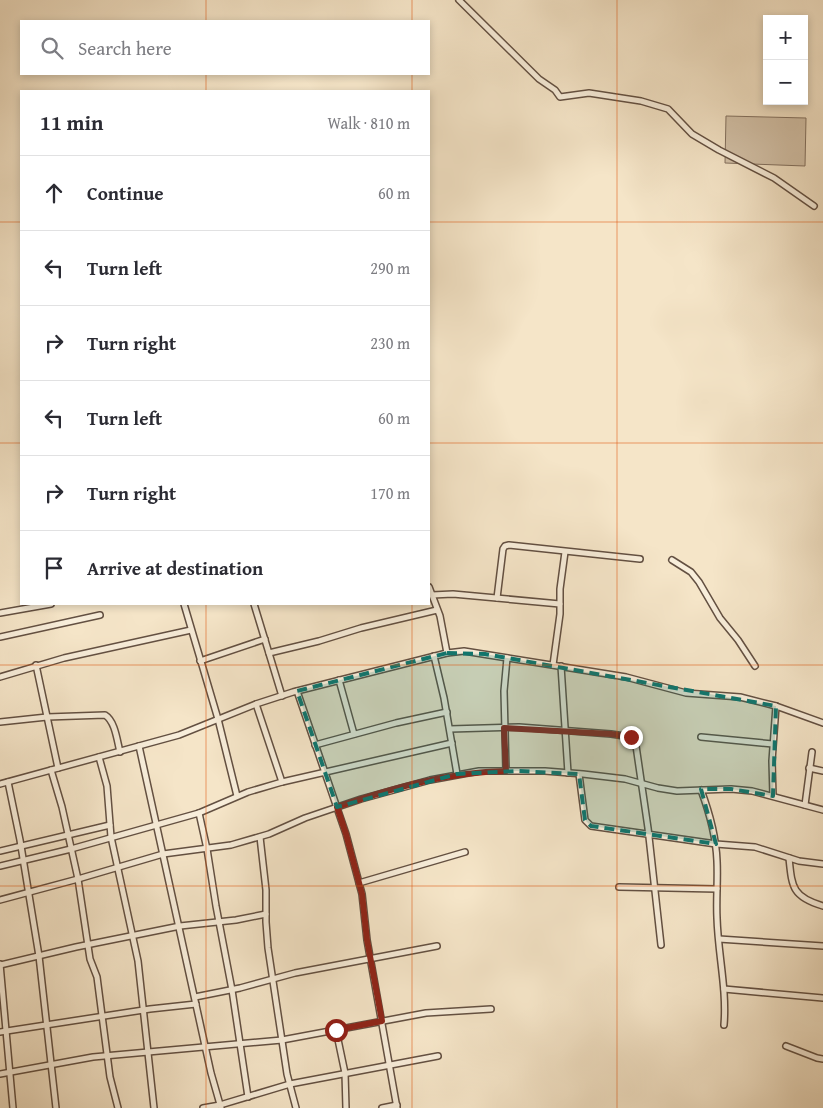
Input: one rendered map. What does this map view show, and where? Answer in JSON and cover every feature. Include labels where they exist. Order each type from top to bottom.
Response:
[{"type":"street","points":[[460,0],[539,78],[555,90],[560,97],[589,93],[641,101],[668,109],[692,134],[774,178],[814,206]]},
{"type":"street","points":[[497,598],[505,546],[640,559]]},
{"type":"street","points":[[553,665],[565,552]]},
{"type":"street","points":[[672,560],[691,572],[695,577],[712,601],[720,618],[738,640],[755,666]]},
{"type":"street","points":[[430,590],[447,653]]},
{"type":"street","points":[[432,595],[446,594],[560,604]]},
{"type":"street","points":[[0,613],[45,605]]},
{"type":"street","points":[[184,605],[218,719],[238,796]]},
{"type":"street","points":[[254,605],[282,696]]},
{"type":"street","points":[[269,653],[437,610]]},
{"type":"street","points":[[0,637],[100,615]]},
{"type":"street","points":[[0,677],[36,665],[191,630]]},
{"type":"street","points":[[200,661],[264,639]]},
{"type":"street","points":[[0,784],[179,735],[256,704],[297,691],[434,656],[464,651],[626,677],[686,693],[740,697],[776,706],[823,723]]},
{"type":"street","points":[[434,656],[447,712],[457,774]]},
{"type":"street","points":[[506,771],[504,691],[507,658]]},
{"type":"street","points":[[36,665],[58,768]]},
{"type":"street","points":[[561,666],[568,773]]},
{"type":"street","points":[[340,680],[354,734]]},
{"type":"street","points":[[297,691],[346,834],[359,883],[370,958],[397,1107],[382,1108]]},
{"type":"street","points":[[256,704],[282,782]]},
{"type":"street","points":[[773,796],[773,744],[776,706]]},
{"type":"street","points":[[315,745],[447,712]]},
{"type":"street","points":[[0,722],[47,717],[105,715],[112,723],[120,752]]},
{"type":"street","points":[[450,729],[504,728],[565,731],[611,734],[634,739],[649,834],[661,945]]},
{"type":"street","points":[[702,737],[773,744]]},
{"type":"street","points":[[0,866],[199,813],[219,806],[238,796],[282,782],[452,743]]},
{"type":"street","points":[[139,746],[205,1047],[220,1107]]},
{"type":"street","points":[[805,805],[812,752]]},
{"type":"street","points":[[99,757],[107,786],[111,837],[133,935],[144,1010],[154,1108]]},
{"type":"street","points":[[810,768],[823,771]]},
{"type":"street","points":[[51,770],[78,879],[90,959],[97,977],[110,1076],[118,1108]]},
{"type":"street","points":[[0,900],[163,854],[231,845],[260,837],[337,807],[395,789],[457,774],[479,771],[579,774],[625,779],[677,791],[731,789],[752,791],[823,810]]},
{"type":"street","points":[[579,774],[585,820],[591,826],[716,844],[755,847],[799,861],[823,864]]},
{"type":"street","points":[[8,782],[24,860],[39,956],[56,1108]]},
{"type":"street","points":[[701,790],[716,844],[717,917],[724,989],[724,1025]]},
{"type":"street","points":[[199,813],[232,990],[248,1097]]},
{"type":"street","points":[[0,851],[110,825]]},
{"type":"street","points":[[260,837],[273,978],[282,1040],[296,1108]]},
{"type":"street","points":[[359,883],[465,852]]},
{"type":"street","points":[[789,858],[791,882],[794,889],[804,899],[823,906]]},
{"type":"street","points":[[619,887],[717,889]]},
{"type":"street","points":[[13,1108],[2,1032],[0,965],[133,935],[180,926],[266,914]]},
{"type":"street","points":[[719,940],[823,946]]},
{"type":"street","points":[[195,997],[232,990],[273,978],[438,946]]},
{"type":"street","points":[[724,989],[823,998]]},
{"type":"street","points":[[2,1032],[196,1004]]},
{"type":"street","points":[[0,1074],[107,1055],[282,1040],[441,1011],[491,1009]]},
{"type":"street","points":[[336,1030],[345,1073],[346,1108]]},
{"type":"street","points":[[786,1046],[823,1059]]},
{"type":"street","points":[[203,1108],[220,1107],[290,1084],[438,1056]]},
{"type":"highlighted area","points":[[447,653],[485,654],[776,706],[773,796],[731,789],[701,789],[716,844],[591,826],[585,820],[579,774],[517,771],[457,774],[337,807],[297,691]]},
{"type":"shaded area","points":[[726,116],[806,118],[805,166],[725,163]]},
{"type":"route","points":[[336,1030],[382,1021],[367,940],[362,894],[337,807],[395,789],[457,774],[479,771],[506,771],[504,728],[611,734],[631,737]]}]
